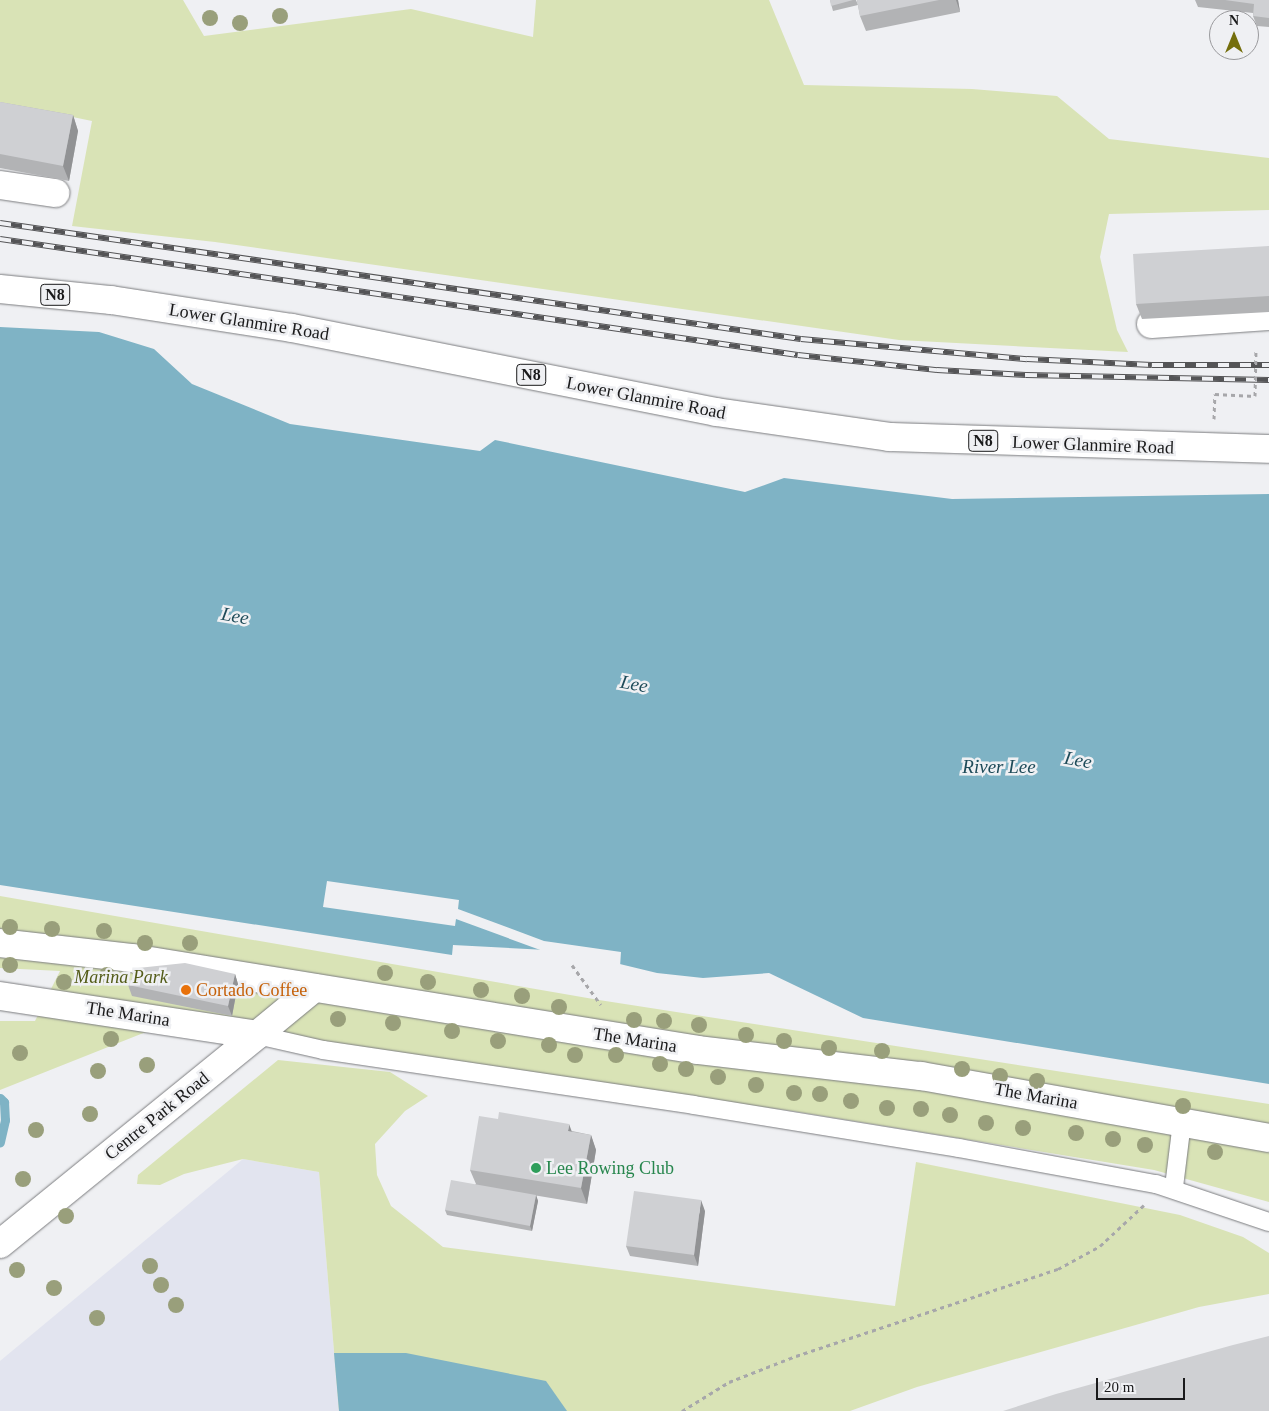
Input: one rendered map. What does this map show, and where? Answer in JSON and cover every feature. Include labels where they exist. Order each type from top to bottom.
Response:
[{"type":"main road","points":[[0,185],[55,193]]},
{"type":"main road","name":"Lower Glanmire Road","points":[[0,289],[111,300],[292,328],[716,412],[889,437],[1269,449]]},
{"type":"main road","points":[[1151,324],[1269,316]]},
{"type":"main road","name":"The Marina","points":[[0,943],[132,958],[698,1050],[921,1076],[1269,1138]]},
{"type":"main road","name":"Centre Park Road","points":[[0,1244],[314,988]]},
{"type":"main road","name":"The Marina","points":[[0,996],[256,1035]]},
{"type":"lane","points":[[256,1035],[322,1050],[959,1148],[1174,1187],[1269,1222]]},
{"type":"lane","points":[[1174,1187],[1182,1122]]},
{"type":"path","points":[[1214,420],[1215,394],[1255,396],[1256,349]]},
{"type":"path","points":[[682,1411],[729,1382],[796,1356],[1058,1269],[1100,1246],[1141,1210]]},
{"type":"shaded area","points":[[243,1159],[319,1172],[339,1411],[0,1411],[0,1361]]},
{"type":"green space","points":[[0,0],[183,0],[204,36],[411,9],[533,37],[536,0],[769,0],[804,85],[972,89],[1057,96],[1109,139],[1269,158],[1269,210],[1109,214],[1100,257],[1117,330],[1128,352],[899,340],[215,242],[72,226],[92,121],[0,102]]},
{"type":"green space","name":"Marina Park","points":[[0,896],[599,1000],[1269,1104],[1269,1202],[1154,1170],[792,1111],[310,1045],[156,1028],[0,1090],[0,1021],[35,1021],[60,971],[0,968]]},
{"type":"green space","points":[[278,1060],[390,1072],[428,1096],[405,1111],[375,1144],[377,1175],[391,1206],[443,1247],[895,1306],[916,1162],[1180,1215],[1243,1237],[1269,1253],[1269,1294],[1199,1307],[917,1387],[850,1411],[339,1411],[319,1172],[243,1159],[184,1174],[160,1185],[137,1184],[138,1175]]},
{"type":"water","name":"River Lee","points":[[0,327],[99,332],[154,349],[192,384],[290,424],[480,451],[495,440],[745,492],[784,478],[952,499],[1269,494],[1269,1084],[863,1018],[769,973],[703,978],[657,973],[566,951],[453,945],[452,955],[0,885]]},
{"type":"water","points":[[334,1353],[406,1353],[546,1381],[567,1411],[339,1411]]},
{"type":"pier","points":[[327,881],[459,900],[458,909],[544,941],[621,952],[620,967],[566,954],[542,954],[543,951],[456,919],[455,926],[323,907]]},
{"type":"building","points":[[830,0],[853,0],[831,6]]},
{"type":"building","points":[[857,0],[939,0],[860,16]]},
{"type":"building","points":[[1225,0],[1269,0],[1269,18],[1259,17],[1259,10],[1254,10],[1254,4]]},
{"type":"building","points":[[0,102],[73,115],[63,166],[0,154]]},
{"type":"building","points":[[1269,246],[1269,296],[1136,304],[1133,254]]},
{"type":"building","name":"Cortado Coffee","points":[[185,963],[235,974],[228,1006],[128,985],[138,968]]},
{"type":"building","name":"Lee Rowing Club","points":[[499,1112],[569,1124],[568,1131],[591,1135],[581,1188],[470,1170],[479,1116],[498,1119]]},
{"type":"building","points":[[451,1180],[536,1195],[530,1226],[445,1210]]},
{"type":"building","points":[[634,1191],[701,1200],[694,1255],[626,1246]]},
{"type":"building","points":[[1269,1336],[1269,1411],[1003,1411],[1056,1394]]},
{"type":"waterway","points":[[0,1098],[4,1102],[5,1120],[0,1142]]},
{"type":"railway","points":[[0,223],[801,339],[1027,359],[1152,365],[1269,365]]},
{"type":"railway","points":[[0,239],[798,355],[937,370],[1026,375],[1269,380]]},
{"type":"place","name":"Cortado Coffee","points":[[186,990]]},
{"type":"place","name":"Lee Rowing Club","points":[[536,1168]]},
{"type":"water label","name":"Lee","points":[[235,616]]},
{"type":"water label","name":"Lee","points":[[634,684]]},
{"type":"water label","name":"Lee","points":[[1078,760]]}]
